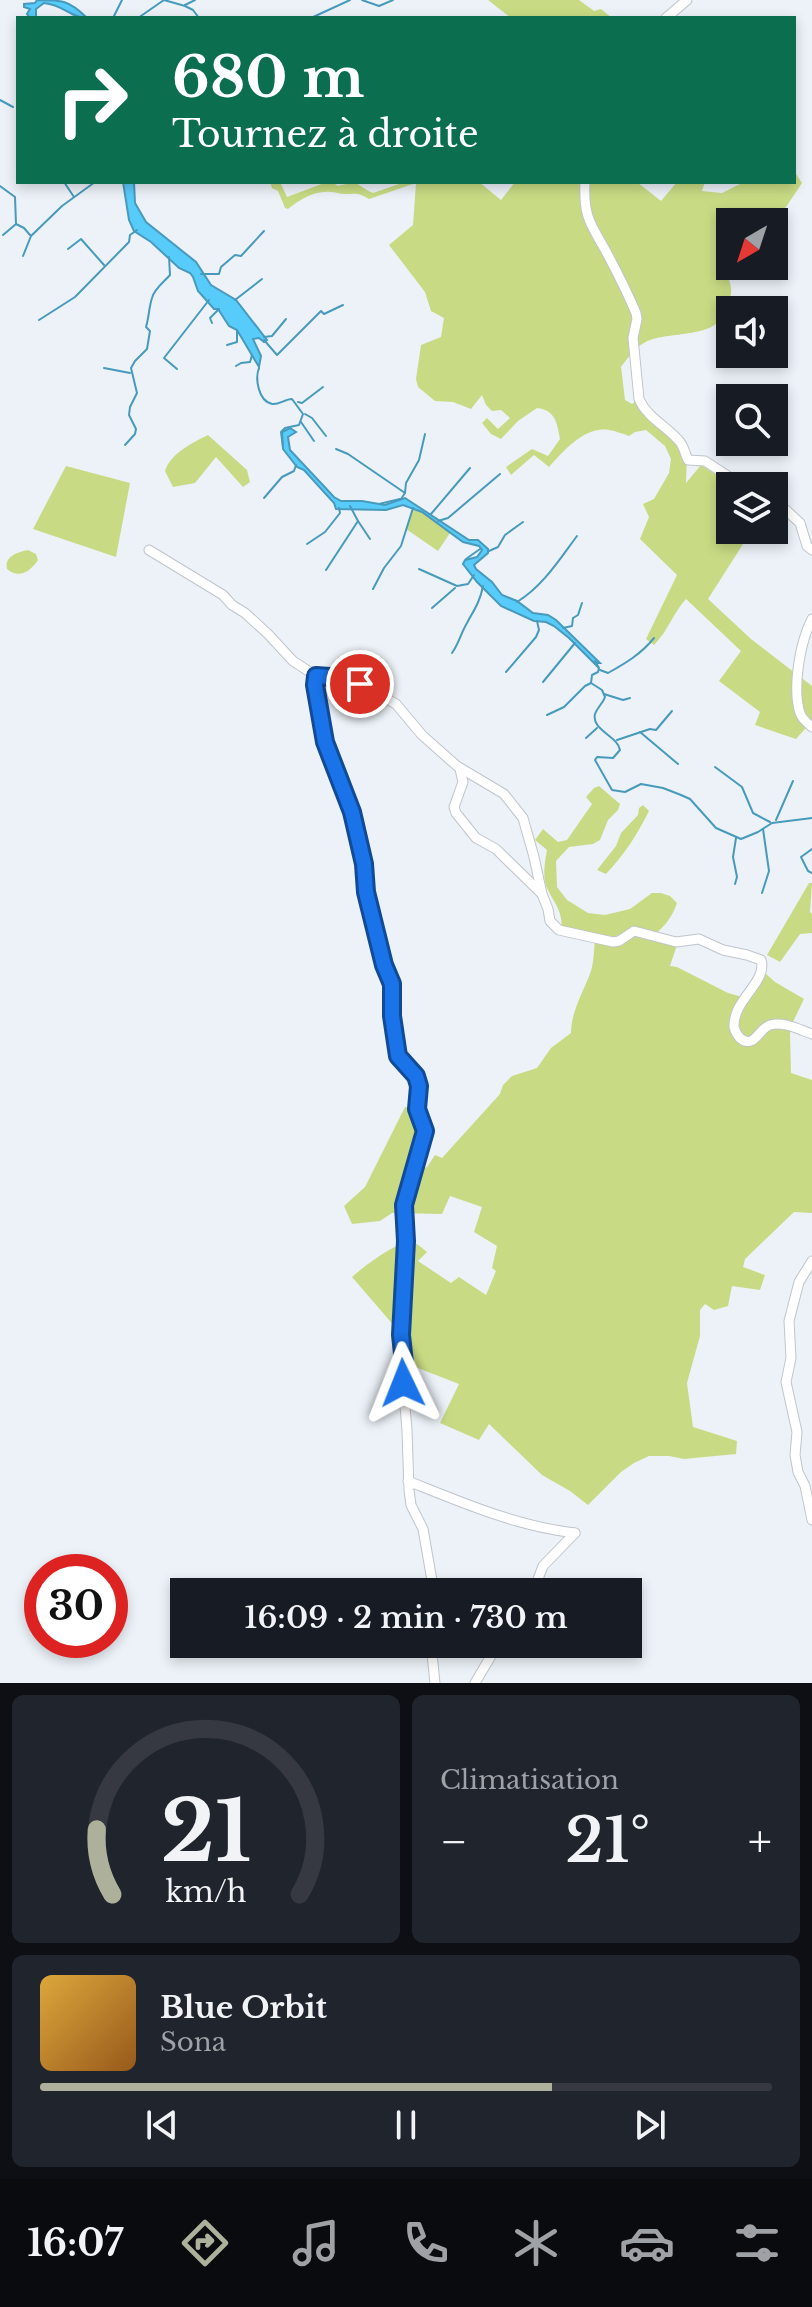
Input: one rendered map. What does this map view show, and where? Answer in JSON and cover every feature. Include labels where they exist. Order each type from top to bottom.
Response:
[{"type":"street","points":[[668,16],[687,0]]},
{"type":"street","points":[[585,184],[585,211],[589,223],[623,282],[636,313],[633,338],[639,399],[655,422],[679,441],[688,460],[705,461],[722,472]]},
{"type":"street","points":[[788,512],[800,523],[807,546],[812,550]]},
{"type":"street","points":[[149,550],[223,595],[268,634],[293,661],[316,676],[354,681],[396,704],[422,735],[460,769],[504,794],[523,818],[550,921],[561,930],[613,942],[634,931],[676,942],[699,939],[723,950],[759,958],[763,969],[761,976],[739,1007],[734,1027],[739,1037],[749,1041],[763,1028],[776,1024],[812,1034]]},
{"type":"street","points":[[812,619],[800,651],[798,682],[800,713],[812,727]]},
{"type":"street","points":[[316,676],[325,742],[352,812],[364,864],[366,892],[393,989],[392,1016],[398,1056],[417,1078],[417,1109],[425,1131],[404,1205],[406,1241],[401,1335],[411,1505],[423,1529],[432,1578]]},
{"type":"street","points":[[460,769],[463,782],[454,810],[476,838],[496,849],[542,894]]},
{"type":"street","points":[[812,1261],[799,1282],[789,1321],[791,1358],[786,1382],[797,1432],[795,1455],[798,1472],[805,1486],[812,1520]]},
{"type":"street","points":[[408,1481],[496,1516],[542,1529],[575,1533],[543,1566],[538,1578]]},
{"type":"street","points":[[432,1658],[435,1683]]},
{"type":"street","points":[[475,1683],[490,1658]]},
{"type":"green space","points":[[488,0],[579,0],[594,11],[601,9],[610,16],[508,16]]},
{"type":"green space","points":[[796,174],[802,183],[785,208],[716,208],[716,280],[729,280],[730,296],[716,296],[716,324],[713,326],[648,341],[635,350],[621,367],[625,400],[632,404],[639,399],[687,453],[686,483],[701,465],[716,475],[716,544],[743,544],[708,599],[751,639],[812,686],[812,721],[796,739],[755,725],[760,712],[719,681],[741,651],[686,599],[654,645],[646,639],[677,575],[640,539],[649,517],[643,504],[654,499],[669,473],[671,459],[665,446],[646,430],[629,436],[612,430],[600,430],[575,441],[549,467],[534,455],[511,475],[506,467],[532,449],[548,456],[560,439],[556,422],[548,411],[537,408],[518,421],[501,439],[491,434],[482,423],[487,418],[498,429],[510,418],[501,410],[492,411],[482,395],[471,409],[453,402],[435,401],[418,387],[416,379],[421,345],[441,337],[444,318],[431,311],[425,292],[389,245],[413,225],[416,184],[481,184],[501,200],[513,184],[640,184],[661,201],[675,184],[704,184],[702,191],[722,193],[740,184],[796,184]]},
{"type":"green space","points":[[271,184],[281,184],[287,197],[322,184],[357,184],[373,193],[399,184],[413,184],[369,199],[357,194],[313,194],[288,209]]},
{"type":"green space","points":[[208,435],[247,470],[250,482],[243,487],[216,457],[195,483],[173,487],[165,471],[172,459]]},
{"type":"green space","points":[[66,466],[130,483],[116,557],[33,529]]},
{"type":"green space","points":[[413,509],[450,533],[438,551],[406,529]]},
{"type":"green space","points":[[28,550],[36,554],[38,560],[31,568],[20,574],[7,569],[10,558]]},
{"type":"green space","points":[[599,786],[620,804],[608,820],[600,840],[569,847],[556,861],[557,887],[567,900],[588,913],[605,915],[630,909],[652,893],[670,896],[677,903],[675,908],[667,922],[652,937],[678,942],[670,966],[742,997],[765,973],[804,999],[790,1033],[791,1073],[812,1080],[812,1213],[794,1212],[745,1259],[743,1267],[765,1275],[760,1290],[732,1286],[728,1306],[714,1310],[705,1304],[700,1310],[700,1336],[687,1383],[693,1427],[737,1441],[736,1454],[684,1459],[649,1456],[621,1472],[588,1505],[542,1475],[489,1424],[479,1440],[440,1423],[459,1384],[405,1363],[402,1335],[352,1277],[388,1251],[412,1242],[427,1252],[418,1261],[451,1283],[459,1277],[486,1295],[496,1271],[492,1268],[497,1246],[474,1232],[482,1207],[450,1196],[442,1214],[392,1213],[380,1221],[352,1224],[344,1206],[365,1187],[405,1107],[419,1108],[423,1120],[419,1169],[427,1167],[435,1155],[442,1158],[500,1094],[503,1085],[512,1076],[537,1068],[551,1048],[571,1033],[575,1009],[592,967],[595,938],[562,930],[559,912],[545,883],[547,850],[535,840],[543,829],[558,842],[567,840],[592,804],[586,797]]},
{"type":"green space","points":[[643,805],[649,811],[624,852],[606,874],[597,870],[616,846],[621,833]]},
{"type":"green space","points":[[809,883],[812,883],[812,933],[800,934],[780,962],[767,955]]},
{"type":"water","points":[[37,0],[65,2],[85,16],[76,16],[44,3],[36,9],[36,16],[28,16],[30,9],[24,4]]},
{"type":"water","points":[[123,184],[134,184],[135,203],[146,222],[196,262],[211,285],[236,300],[267,340],[253,339],[261,356],[259,367],[237,330],[229,326],[218,309],[214,309],[198,291],[190,273],[179,268],[134,231],[129,220]]},
{"type":"water","points":[[290,428],[296,432],[288,437],[290,450],[334,497],[341,501],[385,505],[405,498],[469,540],[478,540],[488,549],[488,553],[474,565],[476,569],[502,595],[533,613],[548,615],[556,620],[600,663],[597,666],[554,626],[501,606],[463,564],[465,560],[477,557],[482,550],[479,546],[463,542],[422,512],[403,505],[386,510],[336,509],[334,503],[283,449],[282,432]]},
{"type":"waterway","points":[[114,16],[122,0]]},
{"type":"waterway","points":[[141,16],[164,0],[185,6],[198,16]]},
{"type":"waterway","points":[[185,5],[195,0]]},
{"type":"waterway","points":[[315,16],[350,0]]},
{"type":"waterway","points":[[362,0],[379,6],[393,0]]},
{"type":"waterway","points":[[0,100],[13,107]]},
{"type":"waterway","points":[[65,184],[74,197]]},
{"type":"waterway","points":[[23,256],[31,236],[62,206],[92,184]]},
{"type":"waterway","points":[[0,186],[15,197],[16,224],[30,235]]},
{"type":"waterway","points":[[3,235],[16,224]]},
{"type":"waterway","points":[[39,320],[75,297],[137,230]]},
{"type":"waterway","points":[[201,274],[219,274],[221,267],[235,255],[241,256],[264,231]]},
{"type":"waterway","points":[[68,249],[81,239],[104,265]]},
{"type":"waterway","points":[[125,445],[136,429],[129,415],[137,393],[131,368],[147,349],[150,331],[146,327],[151,301],[170,275],[169,257]]},
{"type":"waterway","points":[[235,300],[262,279]]},
{"type":"waterway","points":[[177,369],[164,358],[209,300]]},
{"type":"waterway","points":[[264,340],[277,355],[321,311],[324,314],[343,305]]},
{"type":"waterway","points":[[212,323],[210,318],[219,309]]},
{"type":"waterway","points":[[264,337],[272,336],[286,319]]},
{"type":"waterway","points":[[227,345],[237,342],[237,330]]},
{"type":"waterway","points":[[236,366],[250,362],[252,355]]},
{"type":"waterway","points":[[104,368],[130,373]]},
{"type":"waterway","points":[[259,368],[257,377],[264,399],[272,404],[292,399],[303,414],[299,425],[281,432],[283,447]]},
{"type":"waterway","points":[[298,402],[302,403],[323,387]]},
{"type":"waterway","points":[[305,414],[326,436]]},
{"type":"waterway","points":[[301,422],[314,441]]},
{"type":"waterway","points":[[401,499],[419,460],[425,434]]},
{"type":"waterway","points":[[336,449],[405,493]]},
{"type":"waterway","points":[[264,498],[282,477],[294,471],[296,465]]},
{"type":"waterway","points":[[429,514],[470,468]]},
{"type":"waterway","points":[[438,521],[448,518],[500,474]]},
{"type":"waterway","points":[[379,504],[400,499]]},
{"type":"waterway","points":[[343,501],[357,501]]},
{"type":"waterway","points":[[326,570],[358,521],[350,506]]},
{"type":"waterway","points":[[307,544],[325,532],[340,513],[339,508]]},
{"type":"waterway","points":[[373,589],[401,546],[413,508]]},
{"type":"waterway","points":[[358,521],[370,539]]},
{"type":"waterway","points":[[489,551],[498,547],[505,535],[523,522]]},
{"type":"waterway","points":[[517,602],[543,580],[577,536]]},
{"type":"waterway","points":[[466,559],[480,549]]},
{"type":"waterway","points":[[419,569],[457,586],[468,584],[474,575]]},
{"type":"waterway","points":[[452,653],[483,586]]},
{"type":"waterway","points":[[432,608],[455,588]]},
{"type":"waterway","points":[[563,628],[572,626],[582,603]]},
{"type":"waterway","points":[[506,672],[536,637],[539,630],[537,621]]},
{"type":"waterway","points":[[600,670],[608,673],[621,666],[654,638]]},
{"type":"waterway","points":[[543,682],[575,643]]},
{"type":"waterway","points":[[595,661],[599,668],[592,675],[591,683],[602,690],[605,697],[595,720],[620,750],[613,758],[597,757],[595,760],[612,790],[625,792],[641,784],[663,788],[690,799],[716,828],[741,839],[772,823],[812,818]]},
{"type":"waterway","points":[[547,715],[564,707],[591,683]]},
{"type":"waterway","points":[[604,694],[623,700],[630,698]]},
{"type":"waterway","points":[[617,740],[650,729],[656,730],[672,711]]},
{"type":"waterway","points":[[586,738],[597,728]]},
{"type":"waterway","points":[[640,732],[678,764]]},
{"type":"waterway","points":[[715,767],[742,787],[753,813],[770,822]]},
{"type":"waterway","points":[[776,820],[793,781]]},
{"type":"waterway","points":[[762,893],[769,871],[763,829]]},
{"type":"waterway","points":[[735,884],[737,877],[733,857],[736,838]]},
{"type":"waterway","points":[[812,849],[801,857],[812,873]]},
{"type":"route","points":[[360,684],[344,678],[316,676],[315,685],[325,742],[352,812],[364,864],[366,892],[384,965],[392,984],[392,1016],[398,1056],[416,1076],[419,1086],[417,1109],[425,1131],[404,1205],[403,1383]]}]
